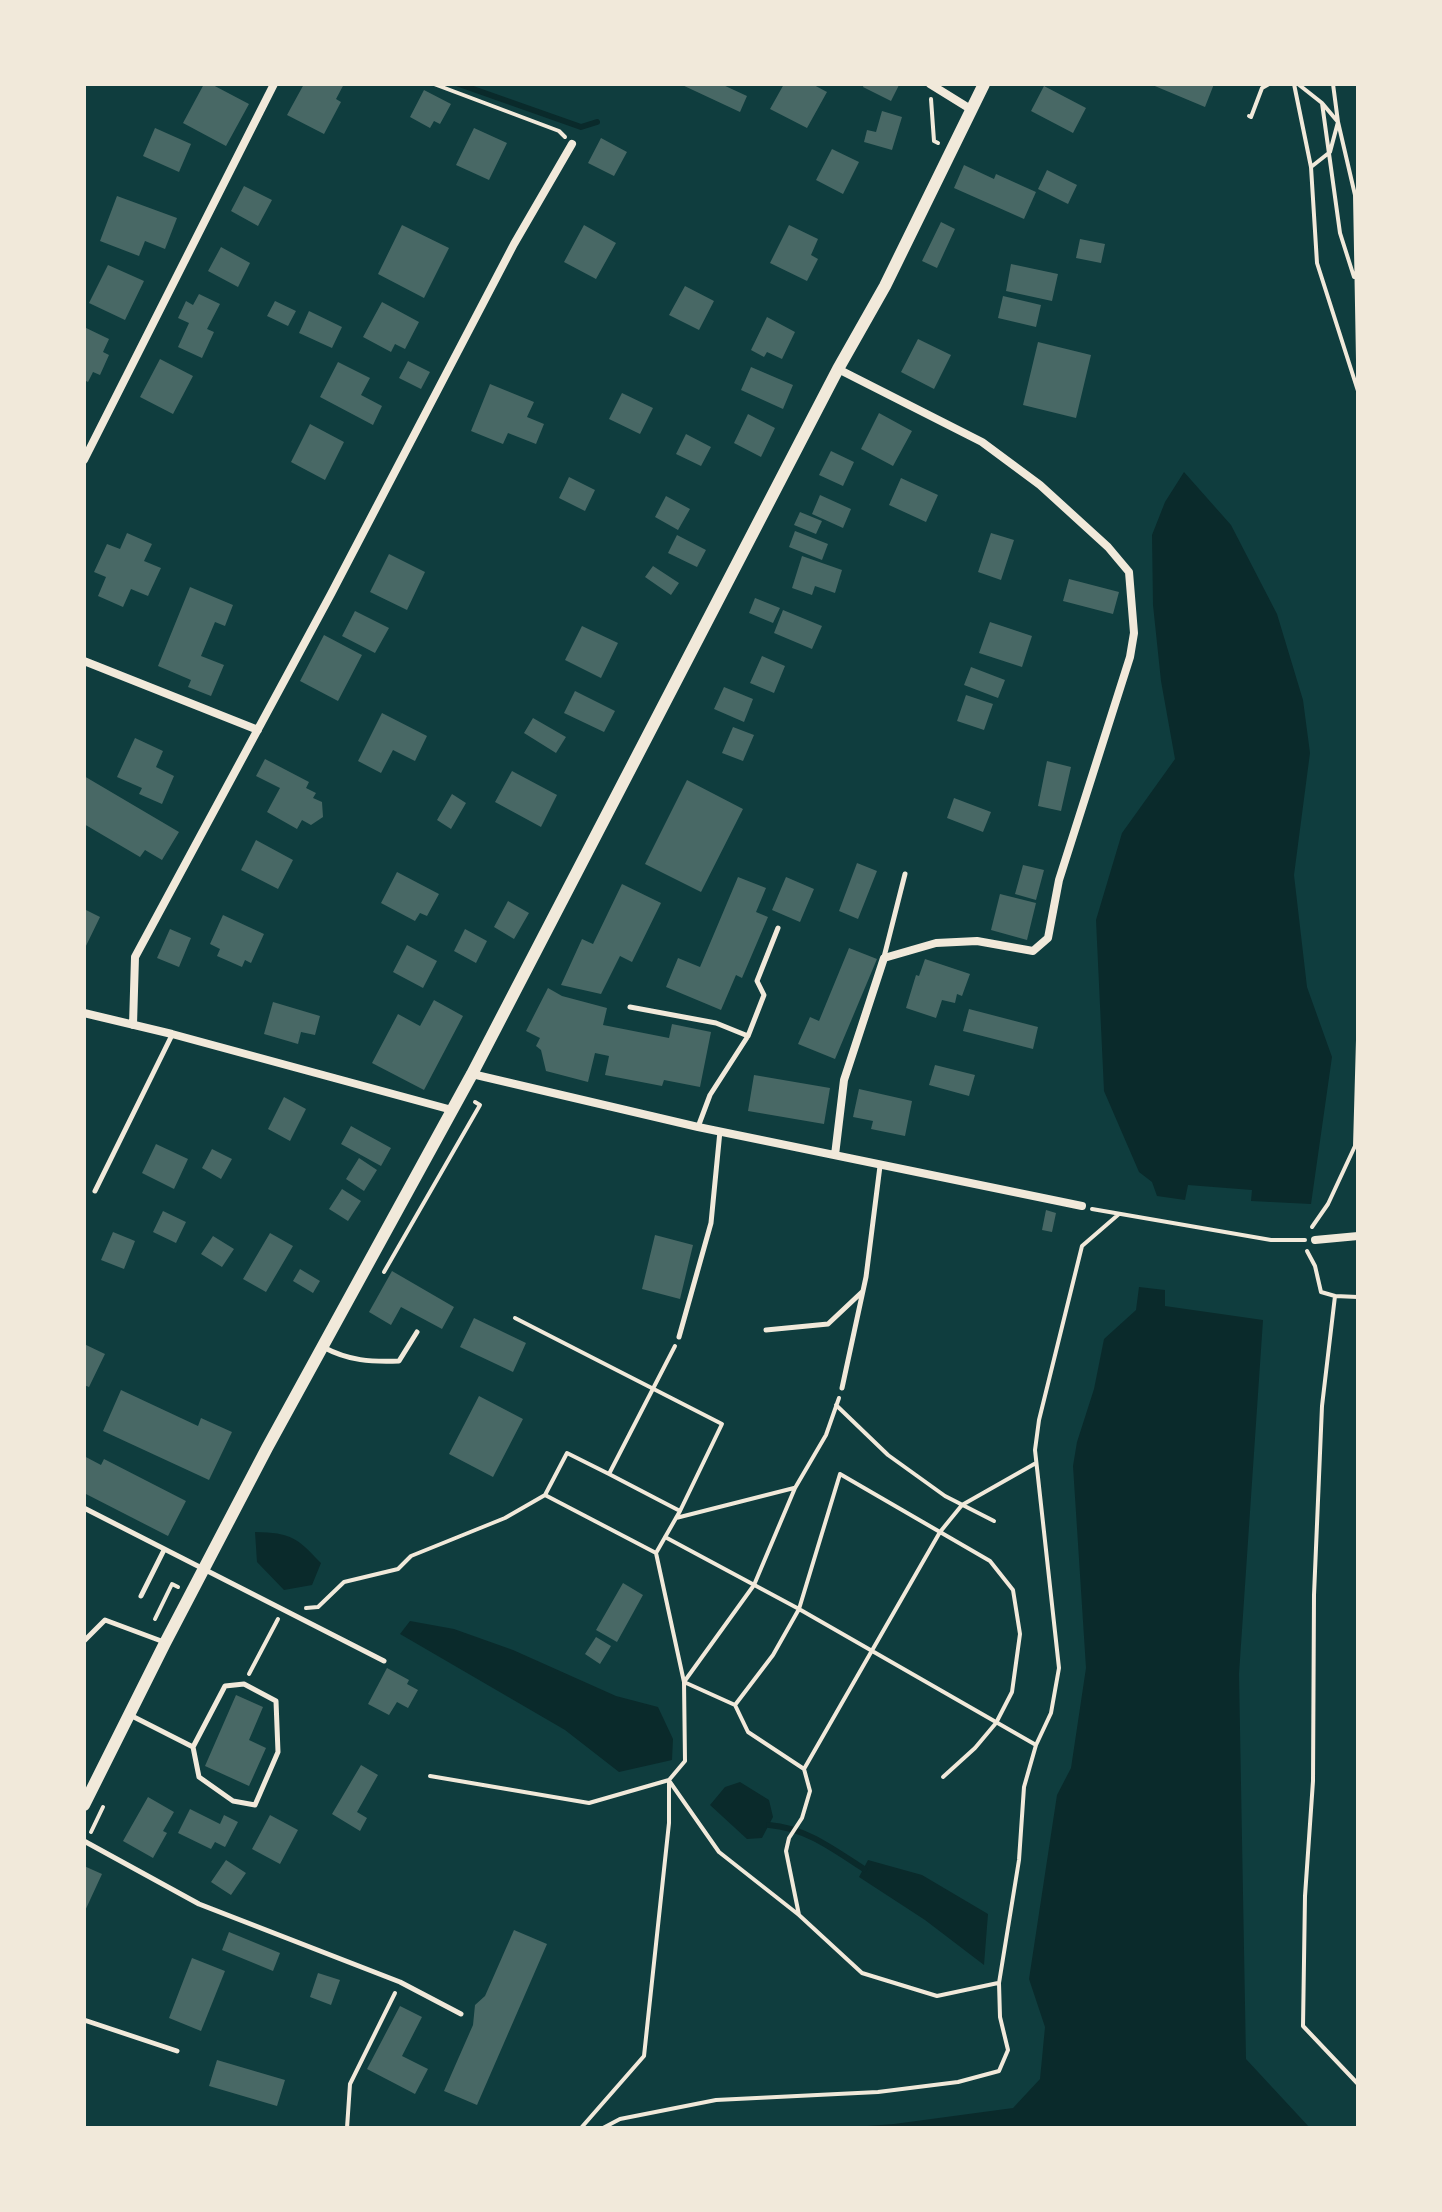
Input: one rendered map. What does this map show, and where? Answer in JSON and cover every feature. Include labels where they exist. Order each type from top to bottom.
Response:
[{"type":"street","points":[[84,460],[274,84]]},
{"type":"street","points":[[84,1805],[203,1570],[472,1074],[838,369],[885,286],[984,84]]},
{"type":"street","points":[[932,85],[972,110]]},
{"type":"street","points":[[133,1025],[135,957],[514,244],[572,144]]},
{"type":"street","points":[[835,1155],[844,1080],[884,958],[936,943],[977,941],[1033,951],[1048,938],[1059,880],[1130,657],[1134,633],[1129,572],[1108,547],[1040,485],[982,442],[838,369]]},
{"type":"street","points":[[84,661],[258,730]]},
{"type":"street","points":[[84,1013],[452,1110]]},
{"type":"street","points":[[472,1074],[698,1127],[1082,1206]]},
{"type":"street","points":[[1315,1240],[1358,1236]]},
{"type":"lane","points":[[884,958],[905,874]]},
{"type":"lane","points":[[698,1127],[710,1095],[748,1036],[764,995],[757,981],[778,928]]},
{"type":"lane","points":[[630,1007],[716,1023],[748,1036]]},
{"type":"lane","points":[[95,1191],[172,1034]]},
{"type":"lane","points":[[679,1337],[711,1223],[720,1131]]},
{"type":"lane","points":[[842,1388],[863,1291],[880,1165]]},
{"type":"lane","points":[[766,1330],[828,1324],[863,1291]]},
{"type":"lane","points":[[323,1346],[337,1355],[362,1362],[399,1361],[417,1332]]},
{"type":"lane","points":[[84,1508],[384,1661]]},
{"type":"lane","points":[[141,1596],[164,1550]]},
{"type":"lane","points":[[84,1641],[105,1620],[165,1643]]},
{"type":"lane","points":[[244,1684],[276,1701],[278,1752],[255,1805],[233,1801],[199,1777],[193,1747],[225,1686],[244,1684]]},
{"type":"lane","points":[[129,1714],[193,1747]]},
{"type":"lane","points":[[84,1841],[199,1904],[400,1982],[461,2014]]},
{"type":"lane","points":[[84,2020],[177,2051]]},
{"type":"path","points":[[1249,116],[1262,88],[1269,84]]},
{"type":"path","points":[[1296,84],[1322,103],[1338,122]]},
{"type":"path","points":[[1296,84],[1311,167],[1317,263],[1358,391]]},
{"type":"path","points":[[1333,84],[1338,122],[1355,195],[1358,360]]},
{"type":"path","points":[[434,85],[559,131],[572,144]]},
{"type":"path","points":[[932,85],[934,141],[950,150]]},
{"type":"path","points":[[1322,103],[1340,233],[1357,283]]},
{"type":"path","points":[[1311,167],[1330,152],[1338,122]]},
{"type":"path","points":[[1358,486],[1358,508]]},
{"type":"path","points":[[1302,1240],[1328,1204],[1355,1146],[1358,1040]]},
{"type":"path","points":[[1082,1206],[1271,1240],[1315,1240]]},
{"type":"path","points":[[603,2128],[620,2119],[716,2100],[878,2092],[958,2082],[999,2071],[1008,2050],[1000,2017],[999,1983],[1019,1860],[1024,1787],[1036,1745],[1051,1713],[1059,1668],[1036,1463],[1039,1420],[1082,1246],[1119,1214]]},
{"type":"path","points":[[1302,1240],[1315,1266],[1321,1292],[1358,1297]]},
{"type":"path","points":[[1335,1296],[1321,1421],[1314,1595],[1313,1781],[1305,1896],[1303,2026],[1358,2084]]},
{"type":"path","points":[[430,1776],[589,1803],[669,1780],[685,1761],[684,1682],[656,1553],[722,1424],[515,1318]]},
{"type":"path","points":[[609,1474],[679,1337]]},
{"type":"path","points":[[684,1682],[754,1585],[795,1488],[826,1435],[842,1388]]},
{"type":"path","points":[[836,1405],[888,1455],[945,1496],[994,1521]]},
{"type":"path","points":[[318,1607],[344,1582],[398,1569],[411,1556],[505,1518],[545,1495],[567,1453],[680,1511]]},
{"type":"path","points":[[804,1769],[940,1532],[962,1505],[1036,1463]]},
{"type":"path","points":[[735,1705],[773,1655],[799,1609],[840,1474],[990,1561],[1013,1590],[1020,1634],[1012,1692],[996,1723],[975,1748],[943,1777]]},
{"type":"path","points":[[676,1518],[795,1488]]},
{"type":"path","points":[[545,1495],[656,1553]]},
{"type":"path","points":[[665,1537],[799,1609],[1036,1745]]},
{"type":"path","points":[[244,1684],[283,1610]]},
{"type":"path","points":[[684,1682],[735,1705],[748,1732],[804,1769],[810,1791],[802,1818],[789,1838],[786,1851],[799,1915]]},
{"type":"path","points":[[669,1780],[719,1852],[799,1915],[862,1973],[937,1996],[999,1983]]},
{"type":"path","points":[[581,2128],[644,2056],[669,1823],[669,1780]]},
{"type":"path","points":[[347,2128],[350,2084],[400,1982]]},
{"type":"water","points":[[1184,472],[1231,525],[1277,614],[1303,700],[1310,753],[1294,875],[1307,987],[1332,1057],[1311,1204],[1251,1201],[1252,1190],[1188,1185],[1185,1200],[1157,1196],[1152,1182],[1139,1172],[1104,1091],[1096,920],[1122,833],[1175,759],[1161,681],[1153,605],[1152,535],[1165,502]]},
{"type":"water","points":[[1139,1287],[1165,1290],[1165,1306],[1263,1320],[1239,1674],[1246,2059],[1310,2128],[840,2128],[1013,2108],[1040,2079],[1045,2027],[1029,1979],[1057,1795],[1071,1768],[1086,1668],[1073,1466],[1104,1339],[1136,1310]]},
{"type":"water","points":[[255,1532],[286,1535],[305,1547],[321,1563],[312,1585],[284,1590],[257,1562]]},
{"type":"water","points":[[410,1621],[454,1629],[513,1650],[616,1696],[658,1707],[673,1739],[672,1760],[619,1772],[565,1730],[400,1634]]},
{"type":"water","points":[[740,1782],[769,1800],[773,1817],[762,1838],[747,1839],[710,1805],[725,1787]]},
{"type":"water","points":[[868,1860],[922,1875],[988,1914],[984,1965],[925,1920],[859,1877]]},
{"type":"building","points":[[204,84],[211,84],[249,104],[226,146],[183,123]]},
{"type":"building","points":[[304,84],[344,84],[336,99],[341,102],[324,134],[287,115]]},
{"type":"building","points":[[680,84],[721,84],[747,96],[740,112]]},
{"type":"building","points":[[784,84],[812,84],[827,92],[807,128],[770,109]]},
{"type":"building","points":[[864,84],[899,85],[891,101],[863,87]]},
{"type":"building","points":[[1150,84],[1214,84],[1205,107]]},
{"type":"building","points":[[1044,86],[1086,108],[1073,133],[1031,111]]},
{"type":"building","points":[[424,90],[451,104],[440,124],[434,121],[430,128],[410,117]]},
{"type":"building","points":[[882,111],[902,117],[892,150],[864,142],[867,130],[876,132]]},
{"type":"building","points":[[155,128],[191,144],[179,172],[143,156]]},
{"type":"building","points":[[474,128],[507,143],[489,180],[456,165]]},
{"type":"building","points":[[601,138],[627,152],[614,176],[588,163]]},
{"type":"building","points":[[832,149],[859,162],[843,194],[816,180]]},
{"type":"building","points":[[964,165],[994,179],[996,174],[1036,192],[1024,219],[954,188]]},
{"type":"building","points":[[1047,170],[1077,185],[1068,204],[1038,189]]},
{"type":"building","points":[[244,186],[272,200],[258,226],[231,211]]},
{"type":"building","points":[[117,196],[177,218],[165,249],[145,241],[139,256],[100,241]]},
{"type":"building","points":[[941,222],[955,229],[937,268],[922,261]]},
{"type":"building","points":[[402,225],[449,248],[424,298],[378,274]]},
{"type":"building","points":[[584,225],[616,243],[596,279],[564,262]]},
{"type":"building","points":[[789,225],[818,239],[811,255],[818,259],[807,281],[770,263]]},
{"type":"building","points":[[1080,239],[1105,244],[1101,263],[1076,258]]},
{"type":"building","points":[[221,247],[250,263],[238,287],[208,271]]},
{"type":"building","points":[[1011,264],[1058,274],[1052,301],[1006,291]]},
{"type":"building","points":[[108,265],[144,281],[125,320],[89,303]]},
{"type":"building","points":[[685,286],[714,301],[699,330],[669,315]]},
{"type":"building","points":[[199,294],[220,304],[207,329],[214,332],[202,358],[178,347],[189,323],[178,318],[186,301],[193,305]]},
{"type":"building","points":[[1003,296],[1041,305],[1036,327],[998,318]]},
{"type":"building","points":[[275,301],[296,311],[288,326],[267,316]]},
{"type":"building","points":[[382,302],[419,322],[405,349],[395,344],[391,352],[363,337]]},
{"type":"building","points":[[309,311],[342,327],[332,348],[299,333]]},
{"type":"building","points":[[767,317],[795,332],[782,359],[767,352],[764,357],[751,350]]},
{"type":"building","points":[[84,327],[109,339],[103,352],[109,355],[100,375],[93,372],[88,382],[84,380]]},
{"type":"building","points":[[918,339],[951,355],[934,389],[901,372]]},
{"type":"building","points":[[1038,342],[1091,355],[1076,418],[1023,405]]},
{"type":"building","points":[[160,359],[193,376],[173,414],[140,397]]},
{"type":"building","points":[[408,361],[430,372],[421,389],[399,378]]},
{"type":"building","points":[[338,362],[370,378],[361,395],[382,406],[373,425],[320,397]]},
{"type":"building","points":[[751,367],[793,385],[783,409],[741,390]]},
{"type":"building","points":[[490,384],[534,402],[527,417],[544,424],[536,444],[508,433],[503,444],[471,431]]},
{"type":"building","points":[[622,393],[653,408],[640,434],[609,419]]},
{"type":"building","points":[[879,413],[912,431],[893,466],[861,449]]},
{"type":"building","points":[[748,414],[775,428],[761,457],[734,443]]},
{"type":"building","points":[[310,424],[344,442],[325,480],[291,462]]},
{"type":"building","points":[[686,434],[711,447],[701,466],[676,454]]},
{"type":"building","points":[[831,451],[854,462],[843,486],[819,475]]},
{"type":"building","points":[[569,477],[595,490],[585,511],[559,498]]},
{"type":"building","points":[[901,478],[938,495],[926,522],[889,505]]},
{"type":"building","points":[[820,495],[851,509],[843,528],[812,514]]},
{"type":"building","points":[[666,496],[690,509],[678,530],[655,517]]},
{"type":"building","points":[[800,512],[822,521],[816,534],[794,525]]},
{"type":"building","points":[[795,531],[828,544],[822,560],[789,547]]},
{"type":"building","points":[[127,533],[152,544],[144,561],[161,568],[148,596],[131,589],[123,607],[98,596],[106,577],[94,572],[107,544],[120,549]]},
{"type":"building","points":[[991,533],[1014,540],[1001,580],[978,572]]},
{"type":"building","points":[[677,535],[706,550],[697,567],[668,553]]},
{"type":"building","points":[[389,554],[425,572],[407,610],[370,592]]},
{"type":"building","points":[[802,556],[842,570],[835,593],[815,586],[812,595],[792,588]]},
{"type":"building","points":[[653,566],[679,583],[671,595],[645,577]]},
{"type":"building","points":[[1069,579],[1119,592],[1113,614],[1063,601]]},
{"type":"building","points":[[190,587],[233,605],[225,626],[215,622],[201,656],[224,665],[211,696],[188,687],[191,680],[158,666]]},
{"type":"building","points":[[755,598],[780,608],[773,623],[749,613]]},
{"type":"building","points":[[783,610],[822,626],[812,649],[774,633]]},
{"type":"building","points":[[355,611],[389,628],[375,653],[342,636]]},
{"type":"building","points":[[990,622],[1032,636],[1022,667],[979,653]]},
{"type":"building","points":[[582,626],[618,643],[601,678],[565,660]]},
{"type":"building","points":[[324,635],[362,655],[338,701],[300,681]]},
{"type":"building","points":[[762,656],[785,666],[774,693],[750,683]]},
{"type":"building","points":[[971,667],[1005,680],[998,698],[964,685]]},
{"type":"building","points":[[724,687],[753,699],[744,722],[714,709]]},
{"type":"building","points":[[575,691],[615,711],[604,732],[564,713]]},
{"type":"building","points":[[966,695],[993,704],[984,730],[957,721]]},
{"type":"building","points":[[382,713],[427,736],[415,761],[393,750],[381,773],[358,761]]},
{"type":"building","points":[[533,718],[566,737],[556,753],[524,733]]},
{"type":"building","points":[[733,727],[754,735],[743,761],[722,753]]},
{"type":"building","points":[[135,738],[163,751],[156,767],[174,776],[162,804],[139,794],[142,788],[117,777]]},
{"type":"building","points":[[265,759],[309,782],[306,788],[316,793],[313,798],[322,802],[323,817],[311,825],[302,820],[297,829],[267,812],[280,788],[256,776]]},
{"type":"building","points":[[1047,761],[1071,767],[1061,811],[1038,806]]},
{"type":"building","points":[[512,771],[557,795],[541,827],[495,802]]},
{"type":"building","points":[[84,776],[179,832],[162,860],[145,850],[140,857],[84,824]]},
{"type":"building","points":[[687,780],[743,809],[701,892],[645,864]]},
{"type":"building","points":[[452,794],[466,803],[451,829],[437,820]]},
{"type":"building","points":[[954,798],[991,812],[983,832],[947,818]]},
{"type":"building","points":[[256,840],[293,860],[278,889],[241,870]]},
{"type":"building","points":[[857,863],[877,871],[858,919],[839,911]]},
{"type":"building","points":[[1023,865],[1044,870],[1036,900],[1015,894]]},
{"type":"building","points":[[397,872],[439,894],[427,916],[420,913],[415,921],[381,903]]},
{"type":"building","points":[[738,877],[766,888],[756,912],[768,917],[742,978],[736,975],[721,1010],[666,987],[678,958],[700,967]]},
{"type":"building","points":[[786,877],[814,889],[800,922],[772,910]]},
{"type":"building","points":[[622,884],[661,903],[632,962],[620,956],[601,994],[561,985],[582,939],[593,944]]},
{"type":"building","points":[[1000,894],[1036,903],[1027,940],[991,930]]},
{"type":"building","points":[[508,901],[529,913],[514,939],[494,927]]},
{"type":"building","points":[[84,909],[100,917],[84,950]]},
{"type":"building","points":[[223,915],[264,934],[251,963],[245,960],[242,967],[217,956],[220,949],[210,944]]},
{"type":"building","points":[[170,929],[191,938],[179,967],[157,958]]},
{"type":"building","points":[[465,929],[487,941],[476,963],[454,951]]},
{"type":"building","points":[[407,945],[437,961],[423,988],[393,972]]},
{"type":"building","points":[[849,948],[877,959],[835,1059],[798,1044],[810,1017],[819,1021]]},
{"type":"building","points":[[925,959],[970,974],[962,996],[957,994],[955,1003],[942,1000],[936,1018],[906,1008],[916,975],[919,976]]},
{"type":"building","points":[[548,988],[562,996],[607,1008],[603,1025],[669,1038],[672,1024],[711,1032],[700,1087],[664,1080],[662,1086],[605,1075],[609,1056],[595,1053],[588,1082],[546,1071],[541,1050],[536,1046],[540,1038],[526,1031]]},
{"type":"building","points":[[434,1000],[463,1016],[424,1090],[372,1063],[398,1014],[420,1026]]},
{"type":"building","points":[[273,1002],[320,1016],[315,1035],[301,1032],[298,1044],[264,1034]]},
{"type":"building","points":[[969,1009],[1038,1027],[1033,1049],[963,1031]]},
{"type":"building","points":[[935,1065],[975,1075],[969,1096],[929,1085]]},
{"type":"building","points":[[754,1075],[830,1088],[824,1124],[748,1111]]},
{"type":"building","points":[[859,1089],[912,1101],[905,1136],[871,1129],[873,1121],[853,1117]]},
{"type":"building","points":[[284,1097],[306,1109],[290,1141],[268,1129]]},
{"type":"building","points":[[351,1126],[391,1148],[381,1166],[341,1144]]},
{"type":"building","points":[[156,1144],[188,1159],[174,1189],[142,1173]]},
{"type":"building","points":[[212,1149],[232,1159],[221,1179],[202,1168]]},
{"type":"building","points":[[359,1158],[377,1170],[364,1191],[346,1179]]},
{"type":"building","points":[[342,1189],[361,1201],[348,1221],[329,1209]]},
{"type":"building","points":[[1046,1210],[1056,1213],[1052,1232],[1042,1230]]},
{"type":"building","points":[[163,1211],[186,1222],[176,1243],[153,1232]]},
{"type":"building","points":[[113,1232],[135,1241],[124,1269],[101,1260]]},
{"type":"building","points":[[270,1233],[293,1246],[266,1292],[243,1279]]},
{"type":"building","points":[[655,1235],[693,1245],[680,1299],[642,1289]]},
{"type":"building","points":[[213,1236],[234,1249],[222,1267],[201,1254]]},
{"type":"building","points":[[300,1269],[320,1281],[313,1293],[293,1281]]},
{"type":"building","points":[[392,1271],[454,1307],[442,1329],[401,1307],[391,1325],[369,1312]]},
{"type":"building","points":[[474,1318],[526,1343],[513,1372],[460,1347]]},
{"type":"building","points":[[84,1344],[105,1354],[89,1387],[84,1385]]},
{"type":"building","points":[[121,1390],[198,1426],[201,1418],[232,1432],[209,1480],[103,1431]]},
{"type":"building","points":[[479,1396],[523,1419],[493,1477],[449,1454]]},
{"type":"building","points":[[84,1456],[101,1465],[104,1459],[186,1501],[168,1536],[84,1493]]},
{"type":"building","points":[[623,1583],[643,1595],[617,1642],[596,1630]]},
{"type":"building","points":[[596,1637],[611,1646],[600,1664],[585,1654]]},
{"type":"building","points":[[387,1668],[409,1680],[407,1684],[418,1690],[408,1708],[397,1702],[389,1715],[368,1704]]},
{"type":"building","points":[[236,1695],[263,1707],[249,1740],[266,1748],[249,1786],[205,1766]]},
{"type":"building","points":[[361,1765],[378,1775],[357,1812],[367,1818],[360,1831],[332,1814]]},
{"type":"building","points":[[148,1797],[174,1812],[153,1858],[123,1841]]},
{"type":"building","points":[[190,1809],[220,1824],[224,1815],[238,1822],[225,1847],[215,1842],[211,1849],[178,1833]]},
{"type":"building","points":[[270,1815],[298,1830],[280,1864],[252,1849]]},
{"type":"building","points":[[226,1860],[246,1873],[231,1895],[211,1882]]},
{"type":"building","points":[[84,1866],[102,1874],[84,1913]]},
{"type":"building","points":[[514,1930],[547,1944],[477,2105],[444,2091],[473,2025],[475,2005],[485,1996]]},
{"type":"building","points":[[229,1932],[280,1953],[273,1971],[222,1950]]},
{"type":"building","points":[[192,1958],[225,1971],[201,2031],[169,2018]]},
{"type":"building","points":[[318,1973],[340,1980],[331,2005],[310,1997]]},
{"type":"building","points":[[400,2006],[422,2017],[402,2056],[428,2069],[415,2094],[367,2069]]},
{"type":"building","points":[[217,2060],[285,2080],[277,2106],[209,2086]]},
{"type":"waterway","points":[[459,84],[581,127],[597,122]]},
{"type":"waterway","points":[[769,1825],[807,1835],[864,1869]]}]
